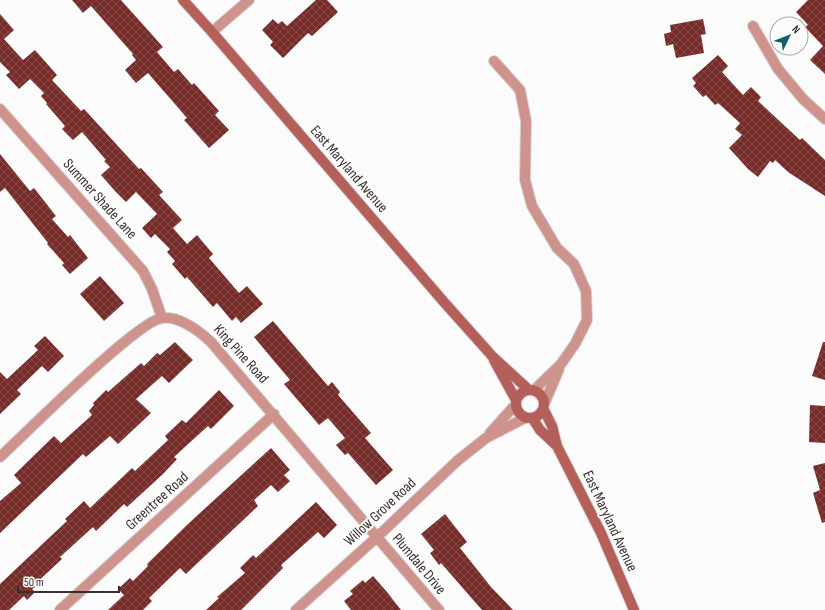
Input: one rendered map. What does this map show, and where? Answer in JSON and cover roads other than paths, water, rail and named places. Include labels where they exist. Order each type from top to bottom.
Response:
[{"type":"street","name":"East Maryland Avenue","points":[[183,0],[493,357],[532,390],[541,395],[552,426],[557,446],[601,533],[634,610]]},
{"type":"street","points":[[212,32],[249,0]]},
{"type":"street","points":[[753,26],[778,69],[803,99],[825,118]]},
{"type":"street","points":[[494,61],[520,90],[526,121],[525,180],[532,206],[558,248],[574,264],[586,291],[587,320],[576,344],[561,364],[532,390],[521,393],[516,402]]},
{"type":"street","name":"Summer Shade Lane","points":[[0,109],[143,271],[152,289],[162,318]]},
{"type":"street","points":[[0,457],[134,333],[162,318]]},
{"type":"street","name":"King Pine Road","points":[[162,318],[181,323],[203,334],[274,414],[377,537]]},
{"type":"street","name":"East Maryland Avenue","points":[[493,357],[516,402],[518,412],[529,418],[557,446]]},
{"type":"street","points":[[529,418],[541,414],[561,364]]},
{"type":"street","name":"Willow Grove Road","points":[[296,610],[377,537],[457,461],[486,438],[516,402]]},
{"type":"street","name":"Greentree Road","points":[[60,610],[274,414]]},
{"type":"street","name":"Willow Grove Road","points":[[486,438],[529,418]]},
{"type":"street","name":"Plumdale Drive","points":[[377,537],[439,610]]}]
